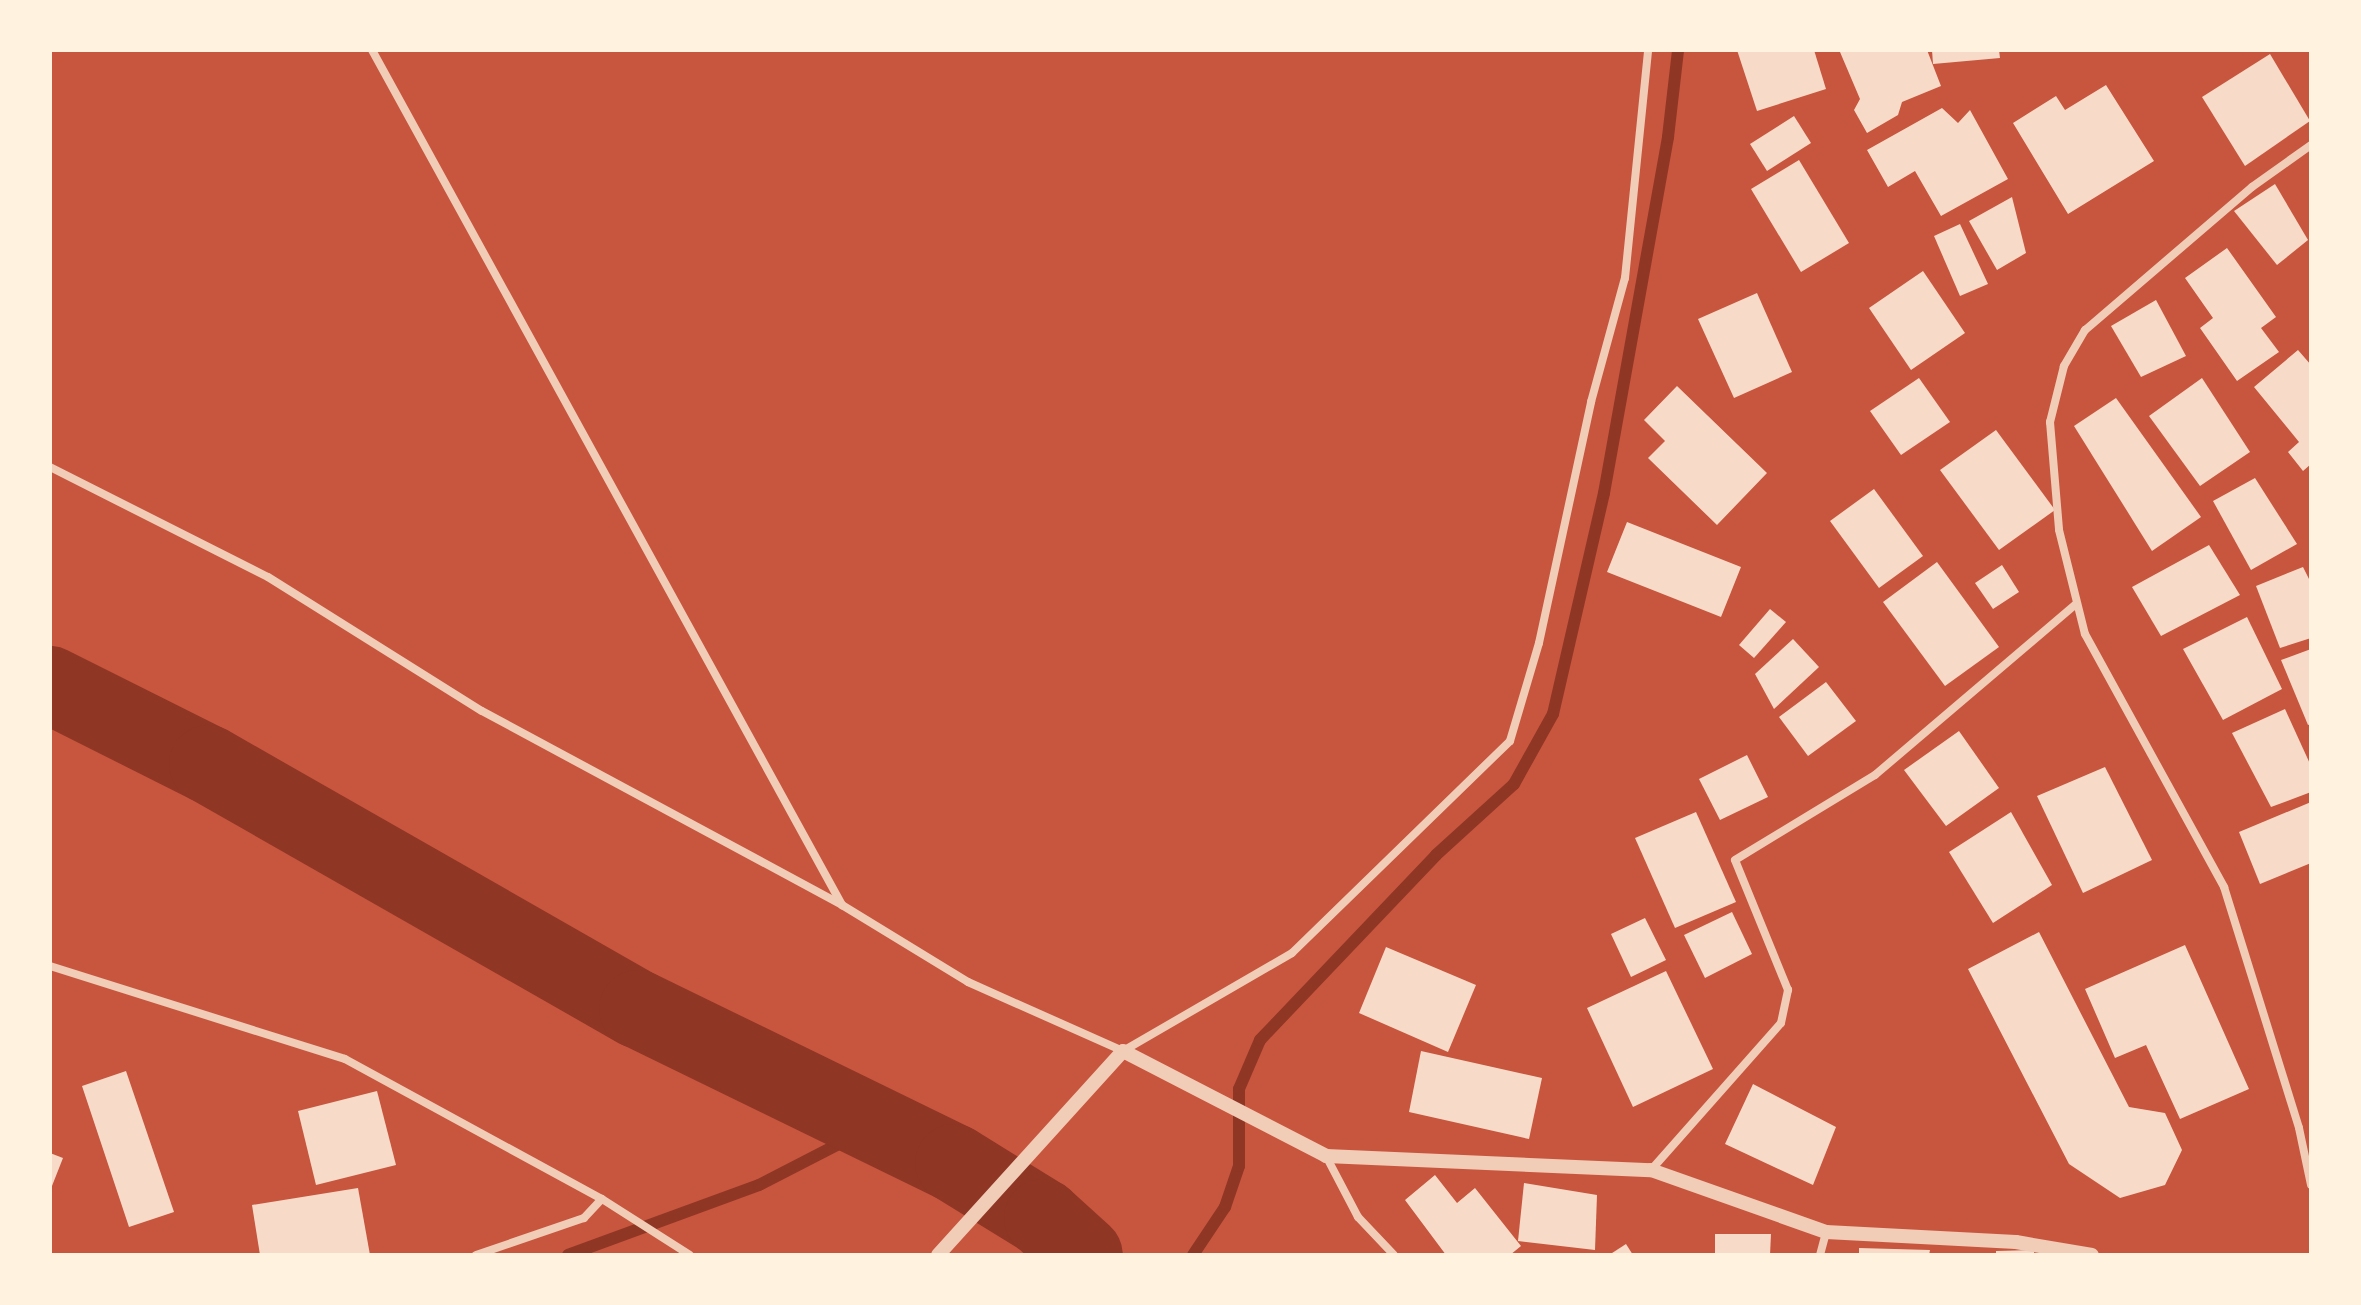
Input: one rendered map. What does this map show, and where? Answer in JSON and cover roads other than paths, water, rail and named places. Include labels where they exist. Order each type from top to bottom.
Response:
[{"type":"street","points":[[372,50],[842,905]]},
{"type":"street","points":[[938,1255],[1123,1051],[1292,953],[1510,741],[1539,643],[1591,402],[1625,278],[1648,50]]},
{"type":"street","points":[[2311,145],[2114,302],[2085,330],[2064,366],[2051,408],[2050,470],[2075,605],[2101,668],[2224,887],[2299,1128],[2311,1185]]},
{"type":"street","points":[[50,467],[268,577],[482,711],[842,905],[968,982],[1123,1051],[1326,1156],[1651,1170],[1826,1232],[2016,1242],[2092,1255]]},
{"type":"street","points":[[1651,1170],[1781,1023],[1788,990],[1735,860],[1875,775],[2075,605]]},
{"type":"street","points":[[50,966],[345,1059],[602,1199],[661,1241],[690,1255]]},
{"type":"street","points":[[1326,1156],[1358,1217],[1394,1255]]},
{"type":"street","points":[[476,1255],[584,1218],[602,1199]]},
{"type":"street","points":[[1820,1255],[1826,1232]]},
{"type":"waterway","points":[[1193,1255],[1225,1207],[1239,1166],[1239,1089],[1260,1040],[1436,855],[1514,784],[1553,714],[1604,493],[1668,137],[1678,50]]},
{"type":"waterway","points":[[50,685],[208,764],[638,1009],[954,1163],[1043,1218],[1084,1255]]},
{"type":"waterway","points":[[568,1255],[759,1185],[872,1127]]}]
